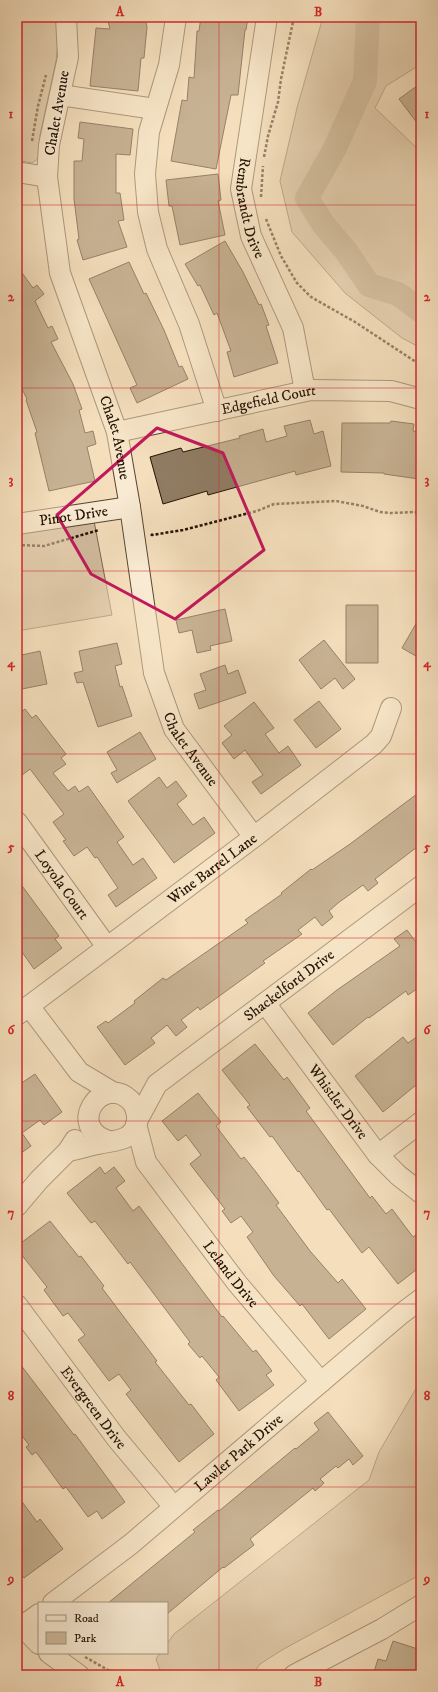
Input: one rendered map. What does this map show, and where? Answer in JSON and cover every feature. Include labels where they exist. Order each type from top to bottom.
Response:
[{"type":"street","name":"Chalet Avenue","points":[[66,17],[68,57],[49,144],[47,176],[60,273],[117,432],[130,507],[154,673],[174,729],[254,837]]},
{"type":"street","points":[[176,17],[169,65],[149,132],[145,174],[148,212],[157,249],[189,324],[217,411]]},
{"type":"street","name":"Rembrandt Drive","points":[[267,17],[241,189],[251,236],[293,328],[305,391]]},
{"type":"street","points":[[60,95],[155,109]]},
{"type":"street","points":[[17,172],[47,176]]},
{"type":"street","name":"Edgefield Court","points":[[117,432],[305,391],[391,391],[421,399]]},
{"type":"street","name":"Pinot Drive","points":[[17,524],[130,507]]},
{"type":"street","name":"Wine Barrel Lane","points":[[23,1011],[254,837],[374,744],[380,736],[391,708]]},
{"type":"street","name":"Loyola Court","points":[[17,822],[107,947]]},
{"type":"street","name":"Shackelford Drive","points":[[136,1123],[158,1084],[421,886]]},
{"type":"street","name":"Whistler Drive","points":[[265,1003],[378,1155],[398,1175],[421,1193]]},
{"type":"street","points":[[23,1011],[79,1072],[115,1093],[127,1097],[137,1113],[134,1130],[126,1138],[68,1151]]},
{"type":"street","points":[[79,1072],[89,1112],[88,1121],[92,1131],[100,1138],[111,1142]]},
{"type":"street","name":"Shackelford Drive","points":[[115,1093],[158,1084]]},
{"type":"street","points":[[17,1206],[39,1180],[68,1151],[91,1106],[98,1097],[105,1094],[115,1093]]},
{"type":"street","points":[[378,1155],[421,1122]]},
{"type":"street","name":"Leland Drive","points":[[136,1123],[146,1162],[237,1283],[321,1382]]},
{"type":"street","name":"Leland Drive","points":[[111,1142],[146,1162]]},
{"type":"street","name":"Lawler Park Drive","points":[[54,1602],[118,1554],[401,1314],[421,1299]]},
{"type":"street","name":"Evergreen Drive","points":[[17,1305],[118,1439],[174,1507]]},
{"type":"street","points":[[294,1675],[382,1629],[421,1605]]},
{"type":"street","points":[[38,1615],[18,1626],[38,1643]]},
{"type":"street","points":[[50,1654],[78,1675]]},
{"type":"path","points":[[264,158],[268,136],[278,102],[281,79],[294,17]]},
{"type":"path","points":[[32,144],[38,106],[48,68]]},
{"type":"path","points":[[262,202],[263,165]]},
{"type":"path","points":[[265,216],[281,256],[297,283],[311,296],[421,364]]},
{"type":"path","points":[[151,529],[152,535],[183,530],[257,511],[274,504],[336,501],[363,506],[380,512],[415,512],[421,516]]},
{"type":"path","points":[[17,545],[44,546],[105,528]]},
{"type":"path","points":[[80,1655],[117,1675]]},
{"type":"highlighted area","points":[[157,428],[223,453],[264,550],[175,619],[91,574],[57,515]]},
{"type":"green space","points":[[17,17],[59,17],[60,22],[56,61],[40,135],[39,158],[32,163],[17,160]]},
{"type":"green space","points":[[323,17],[417,17],[421,30],[421,64],[386,86],[375,108],[421,152],[421,348],[402,338],[345,293],[292,232],[280,181],[297,108]]},
{"type":"green space","points":[[94,521],[112,615],[17,631],[17,534]]},
{"type":"green space","points":[[421,1380],[421,1572],[416,1577],[282,1650],[260,1664],[252,1675],[175,1675],[160,1670],[156,1659],[159,1654],[168,1654],[168,1643],[174,1634],[369,1480],[379,1452]]},
{"type":"building","points":[[107,17],[145,17],[147,27],[144,58],[141,58],[138,91],[90,86],[96,28],[110,29]]},
{"type":"building","points":[[201,17],[248,17],[245,30],[238,95],[231,95],[216,169],[171,161],[182,100],[187,101],[189,77],[194,78],[197,31],[199,31]]},
{"type":"building","points":[[421,83],[421,128],[399,99]]},
{"type":"building","points":[[80,122],[133,129],[130,155],[116,154],[116,193],[120,193],[124,220],[118,221],[127,247],[83,260],[77,240],[79,239],[74,199],[74,161],[82,161],[84,139],[78,138]]},
{"type":"building","points":[[218,174],[221,200],[218,201],[225,235],[180,245],[172,206],[169,206],[166,180]]},
{"type":"building","points":[[225,241],[243,272],[259,305],[261,304],[269,325],[266,326],[278,363],[234,377],[227,352],[231,351],[217,313],[214,315],[200,285],[198,286],[185,264]]},
{"type":"building","points":[[129,262],[144,294],[146,293],[164,330],[179,367],[182,366],[188,379],[137,403],[130,388],[137,385],[89,279]]},
{"type":"building","points":[[17,266],[33,288],[37,285],[44,294],[35,301],[48,328],[52,326],[58,339],[51,342],[73,384],[82,409],[79,410],[85,433],[93,431],[96,444],[87,447],[95,481],[49,491],[35,433],[37,432],[26,400],[27,399],[17,379]]},
{"type":"building","points":[[310,420],[314,434],[323,431],[331,466],[296,475],[295,471],[208,495],[207,491],[163,504],[150,457],[181,448],[183,452],[240,438],[239,436],[263,429],[266,442],[287,436],[284,426]]},
{"type":"building","points":[[391,421],[414,424],[413,431],[421,432],[421,462],[419,479],[384,473],[341,472],[342,423],[390,423]]},
{"type":"building","points":[[346,605],[378,605],[378,663],[346,663]]},
{"type":"building","points":[[225,609],[232,641],[210,646],[211,650],[197,653],[192,630],[179,633],[176,620]]},
{"type":"building","points":[[421,615],[421,659],[402,648]]},
{"type":"building","points":[[324,640],[355,679],[343,689],[335,678],[321,689],[299,660]]},
{"type":"building","points":[[117,643],[122,664],[115,666],[120,687],[122,686],[132,716],[98,727],[83,682],[77,683],[74,673],[83,671],[79,651]]},
{"type":"building","points":[[40,651],[47,684],[17,690],[17,656]]},
{"type":"building","points":[[225,665],[228,674],[238,670],[246,693],[199,709],[194,694],[206,690],[200,674]]},
{"type":"building","points":[[319,701],[341,729],[316,748],[294,720]]},
{"type":"building","points":[[254,702],[274,728],[265,734],[279,753],[288,746],[301,765],[261,794],[252,782],[263,775],[245,750],[234,759],[222,743],[232,735],[224,726]]},
{"type":"building","points":[[25,709],[32,718],[36,715],[66,754],[61,758],[66,764],[53,773],[68,791],[75,786],[79,792],[88,786],[124,837],[117,842],[133,865],[143,858],[157,878],[116,907],[108,895],[118,888],[97,857],[95,858],[87,847],[74,856],[63,841],[66,840],[53,822],[64,814],[30,769],[17,779],[17,715]]},
{"type":"building","points":[[140,732],[156,759],[117,783],[111,773],[117,770],[107,752]]},
{"type":"building","points":[[159,777],[167,788],[176,781],[187,796],[177,804],[193,825],[204,817],[215,833],[174,863],[128,801]]},
{"type":"building","points":[[421,791],[421,844],[375,879],[378,883],[368,891],[363,885],[338,903],[329,911],[333,917],[322,926],[315,917],[298,930],[302,934],[263,961],[265,963],[200,1010],[198,1007],[181,1020],[187,1027],[176,1036],[167,1025],[151,1038],[155,1043],[125,1065],[97,1027],[106,1021],[108,1023],[135,1003],[134,1001],[163,978],[166,980],[248,923],[245,920],[282,894],[281,893],[311,869],[312,870],[350,844]]},
{"type":"building","points":[[17,879],[59,936],[55,939],[62,948],[34,969],[17,945]]},
{"type":"building","points":[[407,930],[421,949],[421,986],[408,995],[406,991],[369,1018],[368,1017],[333,1045],[308,1013],[337,990],[400,946],[394,939]]},
{"type":"building","points":[[421,1034],[421,1081],[383,1112],[355,1076],[403,1037],[408,1043]]},
{"type":"building","points":[[255,1044],[284,1080],[287,1077],[310,1108],[306,1111],[370,1198],[372,1196],[386,1214],[392,1209],[413,1237],[421,1231],[421,1266],[398,1284],[369,1247],[362,1253],[329,1209],[327,1210],[272,1136],[270,1137],[247,1107],[250,1105],[222,1070]]},
{"type":"building","points":[[35,1074],[62,1112],[44,1125],[40,1120],[22,1133],[31,1146],[17,1156],[17,1086]]},
{"type":"building","points":[[198,1093],[221,1122],[216,1126],[241,1159],[244,1157],[256,1172],[279,1203],[276,1205],[310,1251],[338,1283],[342,1279],[366,1309],[329,1339],[302,1304],[300,1306],[274,1276],[247,1237],[253,1232],[241,1216],[231,1223],[222,1211],[225,1209],[190,1164],[201,1155],[186,1135],[178,1141],[162,1121]]},
{"type":"building","points":[[100,1167],[105,1174],[114,1167],[125,1181],[116,1188],[133,1211],[139,1206],[222,1317],[223,1316],[253,1352],[256,1350],[272,1371],[266,1375],[274,1385],[239,1411],[216,1380],[219,1377],[202,1356],[200,1358],[188,1344],[190,1342],[130,1262],[128,1264],[95,1221],[91,1223],[67,1193]]},
{"type":"building","points":[[50,1221],[79,1257],[81,1256],[104,1286],[102,1288],[157,1361],[155,1362],[189,1405],[191,1404],[214,1434],[179,1462],[126,1394],[131,1390],[119,1374],[109,1381],[78,1340],[85,1335],[68,1313],[63,1316],[44,1290],[47,1287],[17,1249],[17,1246]]},
{"type":"building","points":[[17,1360],[74,1435],[75,1434],[125,1502],[102,1519],[97,1511],[88,1517],[66,1487],[63,1489],[36,1452],[32,1455],[26,1447],[29,1445],[17,1429]]},
{"type":"building","points":[[328,1412],[363,1456],[353,1465],[349,1459],[338,1468],[336,1466],[320,1479],[324,1483],[315,1491],[313,1488],[250,1539],[254,1545],[224,1568],[223,1567],[168,1613],[168,1602],[109,1602],[195,1532],[193,1530],[218,1510],[219,1511],[319,1430],[314,1423]]},
{"type":"building","points":[[17,1495],[37,1522],[40,1519],[63,1549],[24,1578],[17,1570]]},
{"type":"building","points":[[393,1641],[421,1650],[421,1675],[373,1675],[378,1659],[386,1661]]},
{"type":"waterway","points":[[368,17],[365,81],[335,148],[307,198],[323,224],[346,251],[369,285],[398,294],[421,311]]}]
